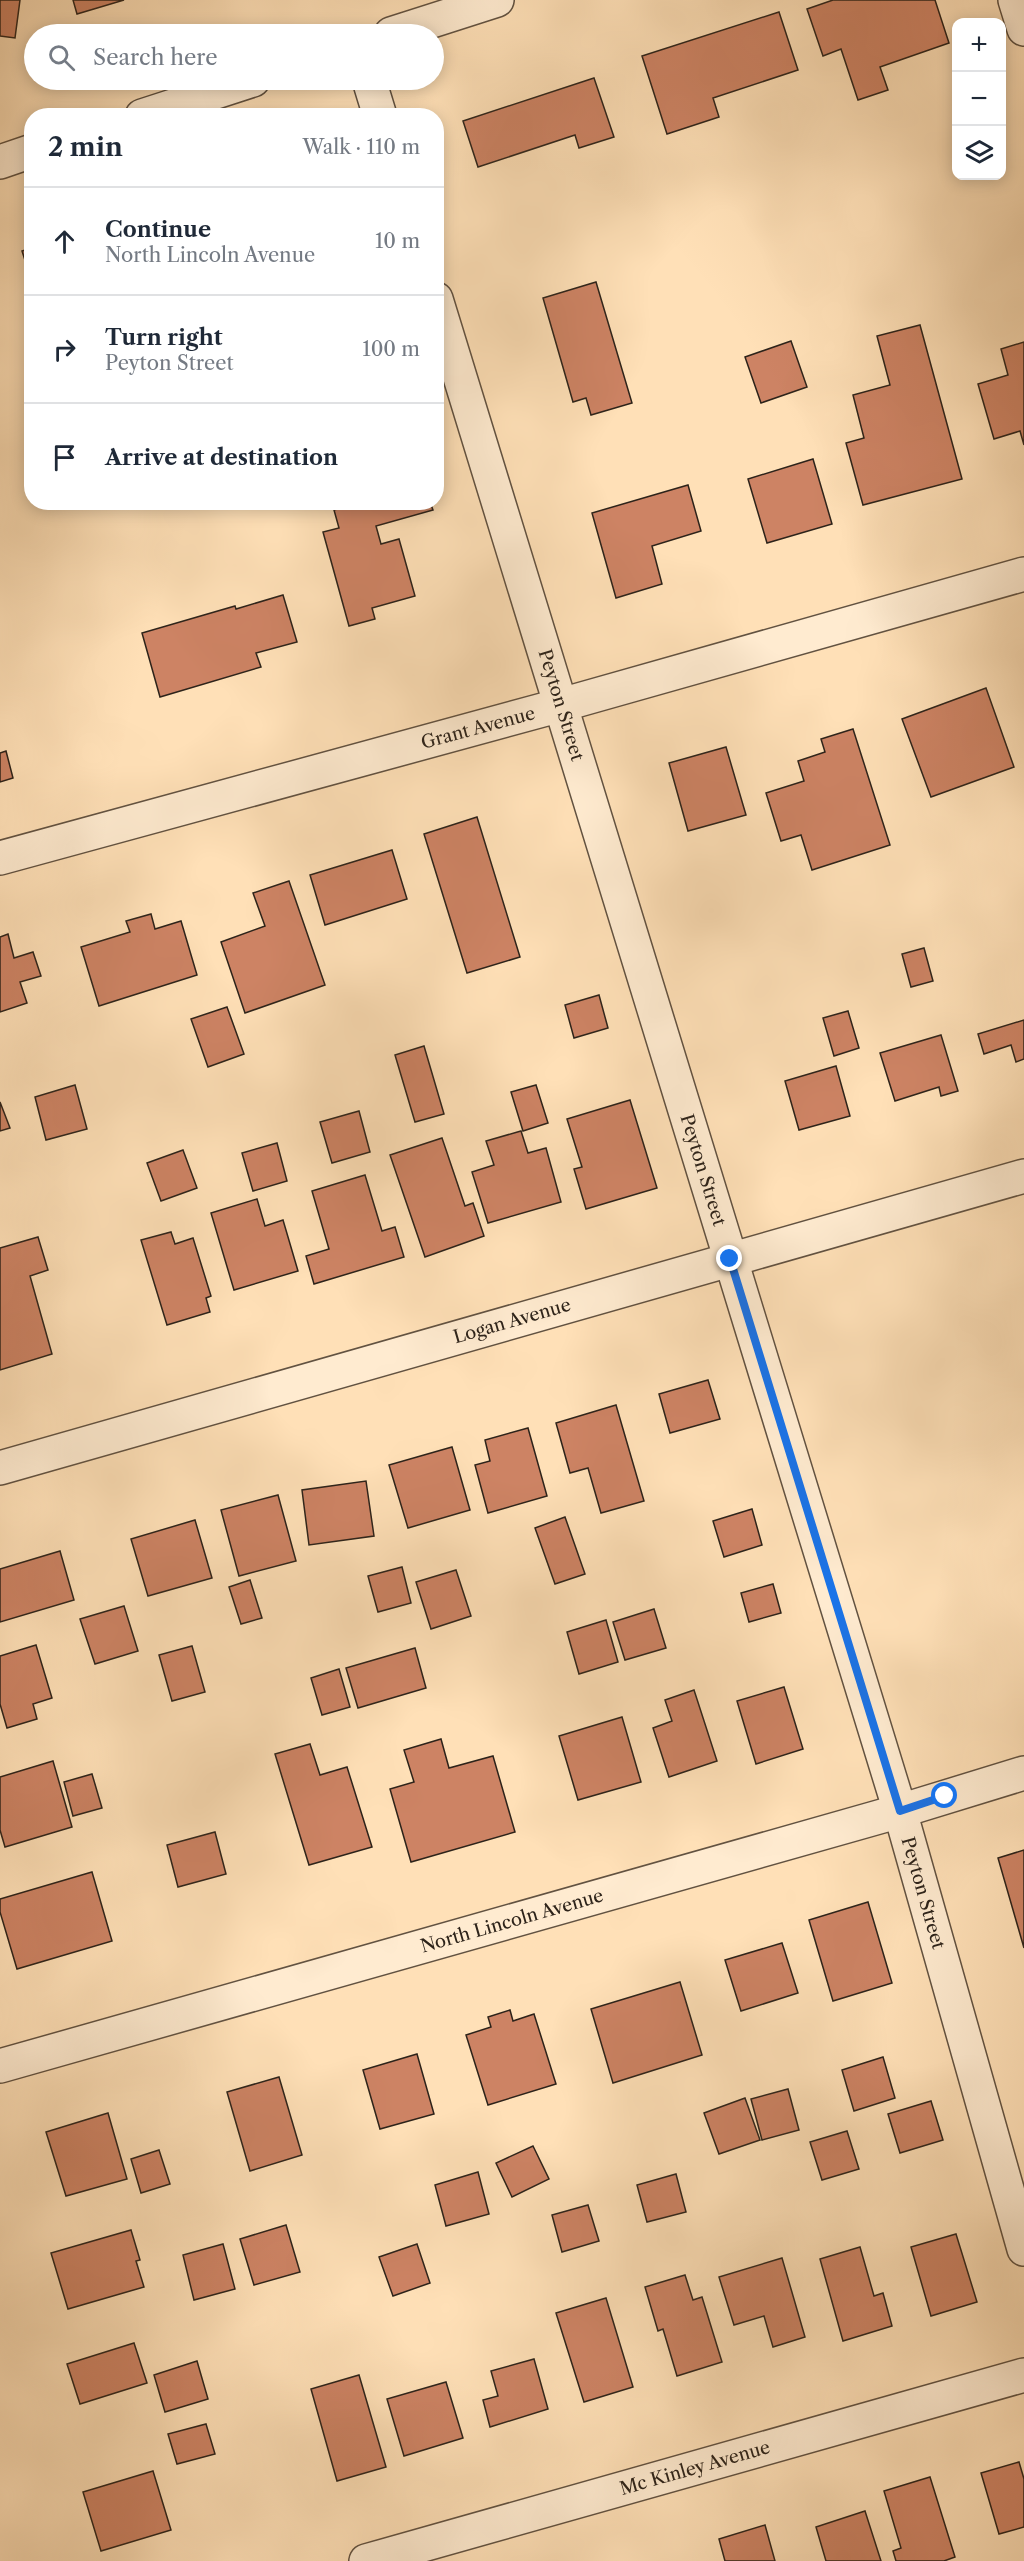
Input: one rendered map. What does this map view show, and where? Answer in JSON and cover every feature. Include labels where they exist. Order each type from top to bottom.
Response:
[{"type":"street","points":[[422,24],[497,0]]},
{"type":"street","points":[[1015,0],[1024,29]]},
{"type":"street","points":[[167,108],[222,90]]},
{"type":"street","points":[[372,90],[378,108]]},
{"type":"street","points":[[0,162],[24,154]]},
{"type":"street","name":"Peyton Street","points":[[444,325],[900,1811],[1024,2249]]},
{"type":"street","name":"Grant Avenue","points":[[0,858],[561,705],[1024,574]]},
{"type":"street","name":"Logan Avenue","points":[[0,1468],[1024,1176]]},
{"type":"street","name":"North Lincoln Avenue","points":[[0,2066],[900,1811],[1024,1773]]},
{"type":"street","name":"Mc Kinley Avenue","points":[[366,2561],[1024,2376]]},
{"type":"building","points":[[0,0],[20,0],[15,38],[0,36]]},
{"type":"building","points":[[73,0],[124,0],[77,14]]},
{"type":"building","points":[[833,0],[935,0],[949,43],[880,67],[888,90],[858,100],[841,49],[823,56],[807,9]]},
{"type":"building","points":[[779,12],[798,70],[713,98],[719,117],[667,134],[642,56]]},
{"type":"building","points":[[594,78],[614,137],[579,148],[575,135],[478,167],[463,121]]},
{"type":"building","points":[[596,282],[632,403],[591,415],[586,398],[573,402],[543,298]]},
{"type":"building","points":[[920,325],[962,479],[863,505],[846,443],[864,438],[853,395],[890,385],[877,336]]},
{"type":"building","points":[[791,341],[807,387],[761,403],[745,357]]},
{"type":"building","points":[[1024,342],[1024,445],[1020,431],[994,439],[978,384],[1008,375],[1001,349]]},
{"type":"building","points":[[813,459],[832,524],[767,543],[748,479]]},
{"type":"building","points":[[688,485],[701,531],[652,546],[662,584],[616,598],[592,513]]},
{"type":"building","points":[[334,510],[433,510],[376,526],[381,544],[399,539],[415,596],[372,608],[375,619],[349,626],[323,532],[339,528]]},
{"type":"building","points":[[283,595],[297,642],[256,653],[261,667],[160,697],[142,633],[235,606],[236,609]]},
{"type":"building","points":[[986,688],[1014,767],[931,797],[902,719]]},
{"type":"building","points":[[853,729],[890,845],[812,870],[801,835],[781,841],[766,793],[804,781],[798,761],[825,752],[821,739]]},
{"type":"building","points":[[726,747],[746,815],[688,831],[669,763]]},
{"type":"building","points":[[6,751],[13,778],[0,782],[0,753]]},
{"type":"building","points":[[477,817],[520,957],[467,973],[424,834]]},
{"type":"building","points":[[392,850],[407,899],[325,925],[310,875]]},
{"type":"building","points":[[289,881],[325,985],[245,1013],[221,942],[265,926],[253,893]]},
{"type":"building","points":[[151,914],[155,929],[181,921],[197,975],[99,1006],[81,947],[130,932],[126,921]]},
{"type":"building","points":[[8,934],[14,958],[33,952],[41,976],[20,982],[27,1003],[0,1012],[0,937]]},
{"type":"building","points":[[924,948],[933,981],[911,987],[902,954]]},
{"type":"building","points":[[599,995],[608,1028],[574,1038],[565,1005]]},
{"type":"building","points":[[227,1007],[244,1054],[208,1067],[191,1019]]},
{"type":"building","points":[[848,1011],[859,1048],[834,1056],[823,1018]]},
{"type":"building","points":[[1024,1020],[1024,1059],[1016,1062],[1011,1045],[984,1054],[978,1034]]},
{"type":"building","points":[[941,1035],[958,1091],[941,1096],[939,1087],[895,1101],[880,1053]]},
{"type":"building","points":[[424,1046],[444,1114],[415,1122],[395,1055]]},
{"type":"building","points":[[836,1066],[850,1116],[799,1130],[785,1081]]},
{"type":"building","points":[[75,1085],[87,1129],[46,1140],[35,1097]]},
{"type":"building","points":[[536,1085],[548,1123],[523,1131],[511,1092]]},
{"type":"building","points":[[630,1100],[657,1188],[586,1209],[574,1169],[582,1167],[567,1119]]},
{"type":"building","points":[[0,1102],[10,1128],[0,1131]]},
{"type":"building","points":[[359,1111],[370,1152],[332,1163],[320,1122]]},
{"type":"building","points":[[521,1131],[528,1153],[546,1148],[561,1202],[488,1223],[472,1172],[494,1165],[486,1141]]},
{"type":"building","points":[[442,1138],[465,1206],[473,1203],[484,1236],[425,1257],[390,1155]]},
{"type":"building","points":[[277,1143],[287,1181],[253,1191],[242,1153]]},
{"type":"building","points":[[183,1150],[197,1188],[161,1201],[147,1163]]},
{"type":"building","points":[[365,1175],[382,1231],[395,1227],[404,1257],[314,1284],[306,1256],[329,1249],[312,1191]]},
{"type":"building","points":[[257,1199],[265,1226],[283,1220],[298,1271],[234,1290],[211,1213]]},
{"type":"building","points":[[171,1232],[175,1244],[193,1238],[211,1296],[206,1298],[210,1312],[167,1325],[141,1240]]},
{"type":"building","points":[[38,1237],[48,1270],[30,1276],[52,1354],[0,1370],[0,1248]]},
{"type":"building","points":[[708,1380],[720,1419],[670,1433],[659,1394]]},
{"type":"building","points":[[616,1405],[644,1501],[601,1513],[588,1468],[570,1473],[556,1423]]},
{"type":"building","points":[[528,1428],[547,1496],[488,1513],[475,1465],[490,1461],[485,1440]]},
{"type":"building","points":[[452,1447],[470,1510],[408,1528],[389,1465]]},
{"type":"building","points":[[366,1481],[374,1536],[309,1545],[302,1490]]},
{"type":"building","points":[[278,1495],[296,1561],[239,1576],[221,1510]]},
{"type":"building","points":[[752,1509],[762,1545],[724,1557],[713,1521]]},
{"type":"building","points":[[565,1517],[585,1574],[555,1584],[535,1528]]},
{"type":"building","points":[[195,1520],[212,1578],[148,1596],[131,1539]]},
{"type":"building","points":[[60,1551],[74,1600],[0,1622],[0,1569]]},
{"type":"building","points":[[402,1567],[411,1603],[378,1612],[368,1576]]},
{"type":"building","points":[[456,1570],[471,1616],[431,1629],[416,1582]]},
{"type":"building","points":[[250,1580],[262,1618],[241,1624],[229,1587]]},
{"type":"building","points":[[773,1584],[781,1613],[749,1622],[741,1593]]},
{"type":"building","points":[[124,1606],[138,1651],[95,1664],[80,1619]]},
{"type":"building","points":[[654,1609],[666,1648],[625,1660],[613,1622]]},
{"type":"building","points":[[606,1620],[618,1662],[579,1674],[567,1632]]},
{"type":"building","points":[[36,1645],[52,1698],[33,1704],[37,1719],[7,1728],[0,1704],[0,1656]]},
{"type":"building","points":[[192,1646],[205,1692],[172,1701],[159,1655]]},
{"type":"building","points":[[415,1648],[426,1688],[358,1708],[346,1668]]},
{"type":"building","points":[[339,1669],[350,1707],[322,1715],[311,1678]]},
{"type":"building","points":[[784,1687],[803,1749],[756,1764],[737,1701]]},
{"type":"building","points":[[694,1690],[717,1761],[669,1777],[653,1728],[672,1721],[665,1700]]},
{"type":"building","points":[[622,1717],[641,1782],[578,1800],[559,1736]]},
{"type":"building","points":[[441,1739],[449,1768],[493,1756],[515,1832],[411,1862],[390,1789],[414,1782],[404,1750]]},
{"type":"building","points":[[310,1744],[320,1775],[347,1767],[372,1847],[309,1865],[275,1754]]},
{"type":"building","points":[[53,1761],[72,1827],[5,1847],[0,1830],[0,1777]]},
{"type":"building","points":[[92,1774],[102,1808],[73,1816],[64,1782]]},
{"type":"building","points":[[215,1832],[226,1874],[178,1887],[167,1845]]},
{"type":"building","points":[[1024,1850],[1024,1948],[998,1858]]},
{"type":"building","points":[[92,1872],[112,1941],[17,1969],[0,1912],[0,1899]]},
{"type":"building","points":[[868,1902],[892,1983],[833,2001],[809,1920]]},
{"type":"building","points":[[782,1943],[798,1993],[741,2011],[725,1960]]},
{"type":"building","points":[[680,1982],[702,2055],[613,2083],[591,2009]]},
{"type":"building","points":[[510,2010],[513,2021],[534,2014],[556,2084],[488,2105],[466,2035],[491,2027],[488,2017]]},
{"type":"building","points":[[417,2054],[434,2114],[380,2129],[363,2070]]},
{"type":"building","points":[[883,2057],[895,2098],[854,2111],[842,2070]]},
{"type":"building","points":[[279,2077],[302,2155],[250,2171],[227,2092]]},
{"type":"building","points":[[788,2089],[799,2130],[762,2140],[751,2099]]},
{"type":"building","points":[[745,2098],[760,2140],[719,2154],[704,2113]]},
{"type":"building","points":[[931,2101],[943,2140],[900,2153],[888,2114]]},
{"type":"building","points":[[108,2113],[127,2179],[66,2196],[46,2132]]},
{"type":"building","points":[[847,2131],[859,2169],[822,2180],[810,2142]]},
{"type":"building","points":[[533,2146],[549,2179],[512,2197],[496,2163]]},
{"type":"building","points":[[159,2150],[170,2184],[141,2193],[131,2159]]},
{"type":"building","points":[[478,2172],[489,2214],[446,2226],[435,2185]]},
{"type":"building","points":[[676,2174],[686,2212],[647,2222],[637,2185]]},
{"type":"building","points":[[588,2205],[599,2241],[562,2252],[552,2215]]},
{"type":"building","points":[[286,2225],[300,2272],[254,2285],[240,2239]]},
{"type":"building","points":[[131,2230],[140,2260],[136,2261],[144,2287],[68,2309],[51,2253]]},
{"type":"building","points":[[956,2234],[977,2302],[931,2316],[911,2247]]},
{"type":"building","points":[[223,2244],[235,2289],[194,2300],[183,2255]]},
{"type":"building","points":[[417,2244],[430,2283],[393,2296],[379,2257]]},
{"type":"building","points":[[860,2247],[874,2296],[883,2293],[892,2326],[843,2341],[820,2259]]},
{"type":"building","points":[[782,2258],[805,2337],[773,2347],[764,2316],[734,2325],[719,2277]]},
{"type":"building","points":[[685,2275],[693,2300],[702,2297],[722,2362],[677,2376],[663,2329],[658,2331],[645,2287]]},
{"type":"building","points":[[606,2298],[633,2387],[584,2402],[556,2313]]},
{"type":"building","points":[[134,2343],[147,2383],[80,2404],[67,2364]]},
{"type":"building","points":[[534,2359],[548,2409],[490,2427],[483,2400],[498,2396],[491,2371]]},
{"type":"building","points":[[197,2361],[208,2399],[165,2412],[154,2375]]},
{"type":"building","points":[[359,2375],[386,2467],[337,2481],[311,2389]]},
{"type":"building","points":[[446,2382],[463,2438],[404,2456],[387,2399]]},
{"type":"building","points":[[206,2424],[215,2454],[177,2464],[168,2434]]},
{"type":"building","points":[[1019,2462],[1024,2479],[1024,2527],[999,2534],[981,2473]]},
{"type":"building","points":[[153,2471],[171,2530],[101,2551],[83,2492]]},
{"type":"building","points":[[930,2477],[955,2557],[944,2561],[896,2561],[893,2551],[901,2548],[884,2491]]},
{"type":"building","points":[[865,2511],[881,2561],[826,2561],[816,2527]]},
{"type":"building","points":[[765,2525],[775,2561],[725,2561],[719,2539]]},
{"type":"route","points":[[730,1259],[900,1811],[945,1796]]}]
